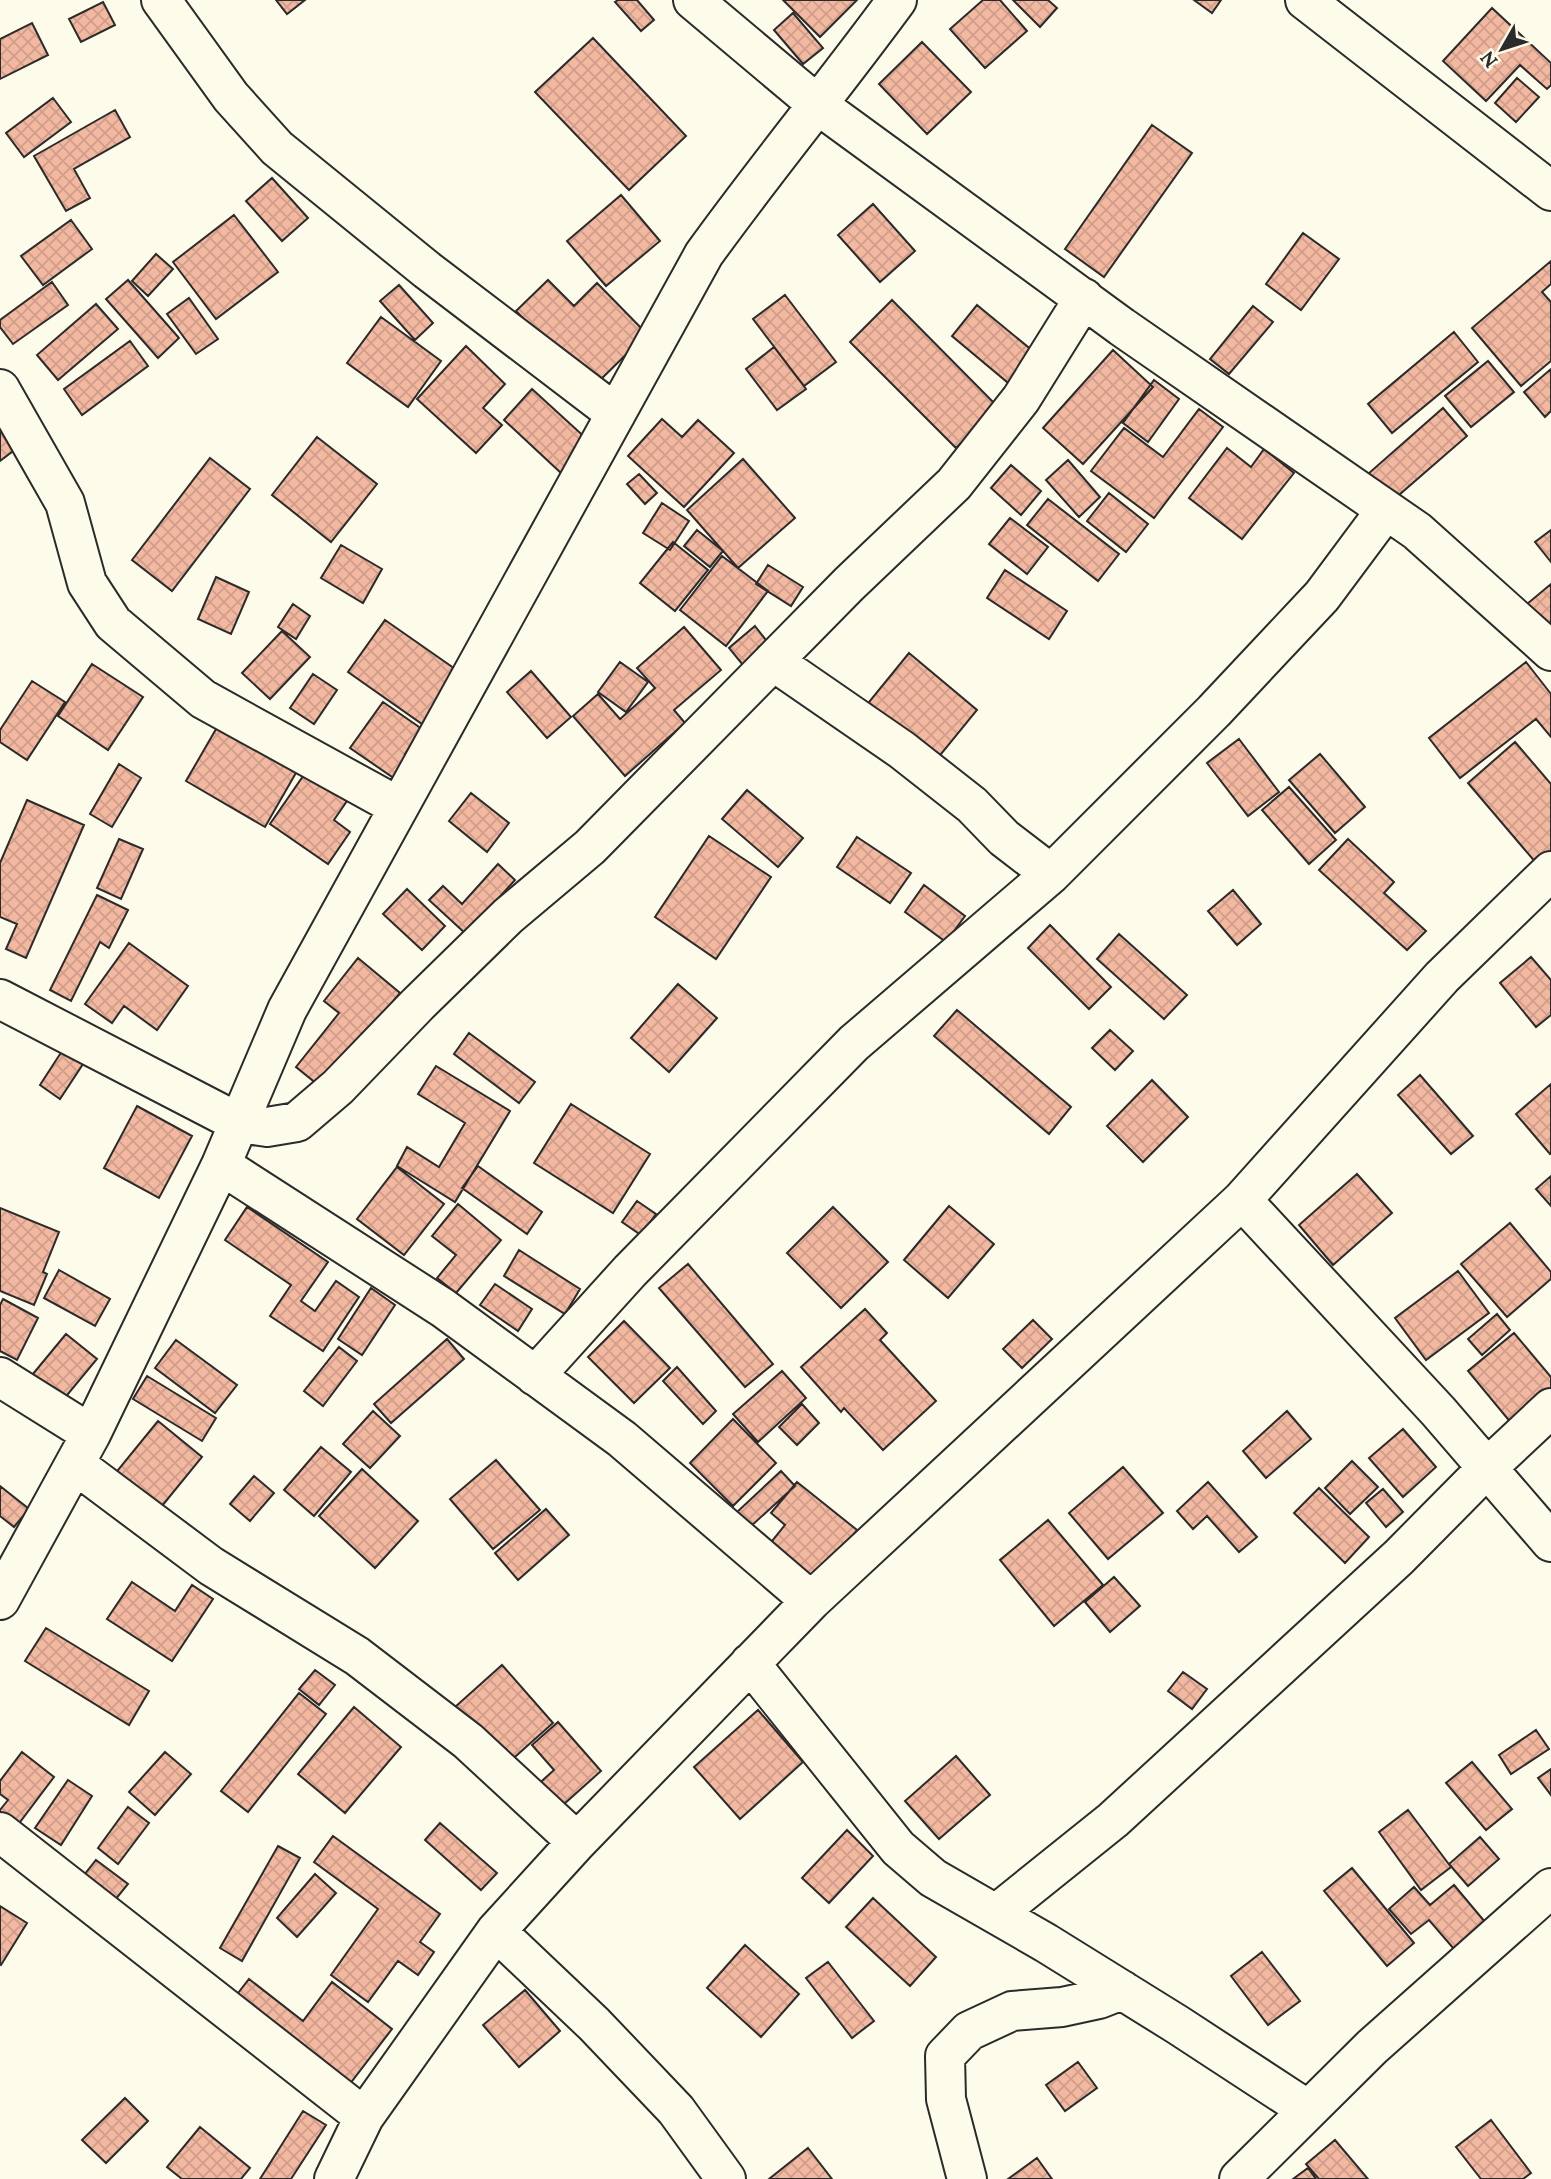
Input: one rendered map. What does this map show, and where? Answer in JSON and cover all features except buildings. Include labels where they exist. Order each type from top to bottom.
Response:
[{"type":"street","points":[[161,0],[231,97],[277,148],[427,270],[616,414]]},
{"type":"street","points":[[693,0],[818,105],[1084,298],[1417,531],[1551,650]]},
{"type":"street","points":[[0,1600],[83,1450],[221,1165],[287,1010],[704,254],[897,0]]},
{"type":"street","points":[[1305,0],[1551,191]]},
{"type":"street","points":[[0,999],[239,1123],[267,1127],[297,1122],[338,1087],[418,1003],[508,916],[590,847],[849,584],[954,484],[1021,398],[1084,298]]},
{"type":"street","points":[[0,389],[65,503],[87,583],[113,624],[203,699],[399,807]]},
{"type":"street","points":[[535,1376],[630,1271],[855,1043],[1051,874],[1214,710],[1322,596],[1386,510]]},
{"type":"street","points":[[772,661],[902,750],[972,805],[1004,838],[1051,874]]},
{"type":"street","points":[[334,2179],[364,2117],[496,1931],[577,1842],[811,1601],[1242,1200],[1442,977],[1551,871]]},
{"type":"street","points":[[221,1165],[443,1308],[622,1439],[811,1601]]},
{"type":"street","points":[[1242,1200],[1438,1411],[1551,1542]]},
{"type":"street","points":[[0,1377],[211,1566],[357,1656],[467,1741],[577,1842]]},
{"type":"street","points":[[996,1914],[1113,1820],[1399,1557],[1487,1468],[1551,1409]]},
{"type":"street","points":[[750,1663],[898,1848],[933,1878],[1122,1990],[1308,2110]]},
{"type":"street","points":[[0,1832],[364,2117]]},
{"type":"street","points":[[1239,2179],[1372,2047],[1551,1888]]},
{"type":"street","points":[[496,1931],[594,2024],[676,2110],[726,2179]]},
{"type":"street","points":[[967,2179],[946,2099],[945,2056],[969,2031],[1012,2011],[1062,2007],[1099,1999],[1122,1990]]}]
